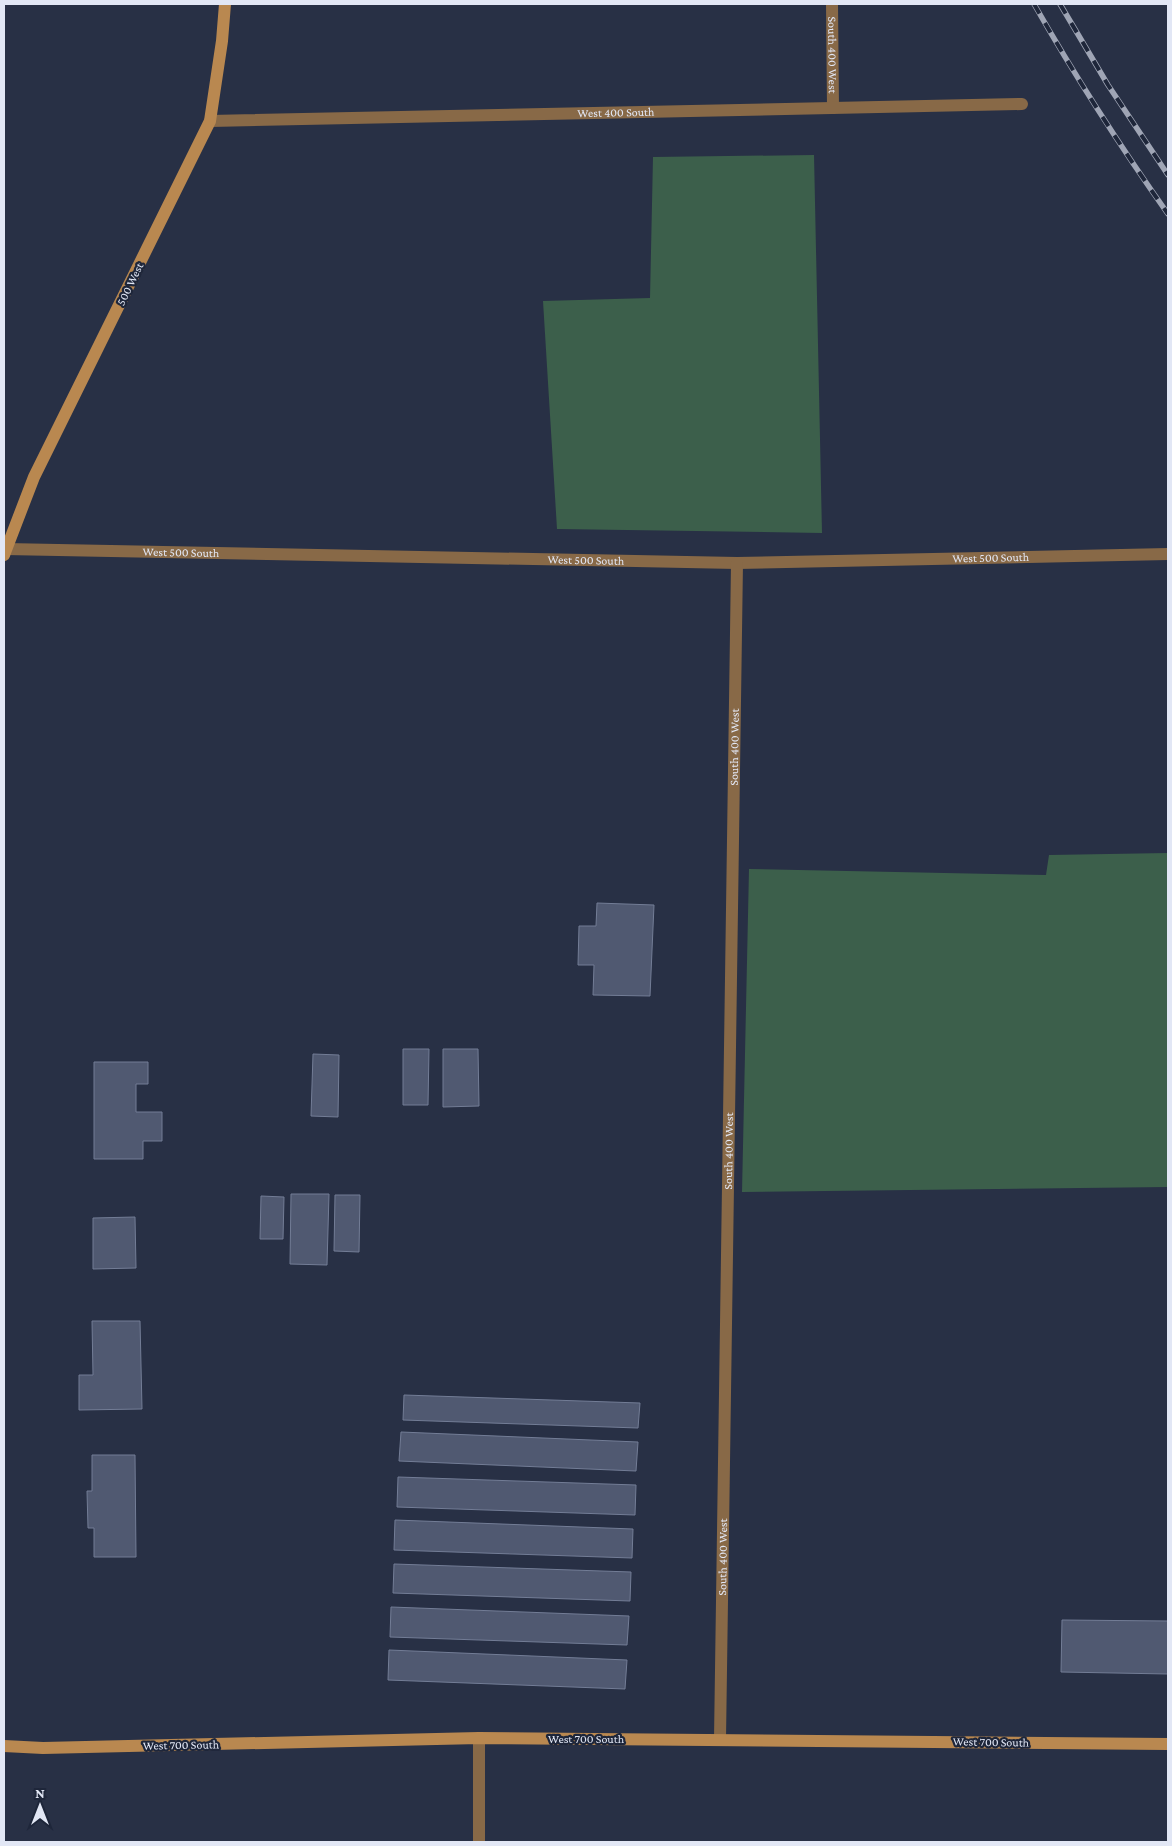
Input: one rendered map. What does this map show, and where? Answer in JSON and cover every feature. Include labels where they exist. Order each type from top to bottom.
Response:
[{"type":"street","name":"500 West","points":[[4,552],[34,476],[210,121],[222,41],[225,4]]},
{"type":"street","name":"South 400 West","points":[[832,4],[833,108]]},
{"type":"street","name":"West 400 South","points":[[210,121],[1022,104]]},
{"type":"street","name":"West 500 South","points":[[4,552],[737,563],[1168,554]]},
{"type":"street","name":"South 400 West","points":[[720,1739],[737,563]]},
{"type":"street","name":"West 700 South","points":[[4,1746],[53,1748],[479,1738],[1168,1744]]},
{"type":"street","points":[[479,1738],[479,1842]]},
{"type":"green space","points":[[814,155],[822,533],[557,529],[543,301],[650,298],[653,157]]},
{"type":"green space","points":[[1168,853],[1168,1187],[742,1192],[749,869],[1046,875],[1049,855]]},
{"type":"building","points":[[597,903],[654,905],[650,996],[593,995],[594,965],[578,965],[579,926],[596,926]]},
{"type":"building","points":[[403,1049],[429,1049],[428,1105],[403,1105]]},
{"type":"building","points":[[443,1049],[478,1049],[479,1106],[443,1107]]},
{"type":"building","points":[[313,1054],[339,1055],[338,1117],[311,1116]]},
{"type":"building","points":[[94,1062],[148,1062],[148,1084],[136,1084],[136,1112],[162,1112],[162,1141],[143,1141],[143,1159],[94,1159]]},
{"type":"building","points":[[291,1194],[329,1194],[327,1265],[290,1264]]},
{"type":"building","points":[[335,1195],[360,1195],[359,1252],[334,1251]]},
{"type":"building","points":[[261,1196],[284,1197],[283,1239],[260,1239]]},
{"type":"building","points":[[135,1217],[136,1268],[93,1269],[93,1218]]},
{"type":"building","points":[[92,1321],[140,1321],[142,1409],[79,1410],[79,1375],[93,1375]]},
{"type":"building","points":[[404,1395],[640,1403],[638,1428],[403,1420]]},
{"type":"building","points":[[401,1432],[638,1442],[636,1471],[399,1461]]},
{"type":"building","points":[[92,1455],[135,1455],[136,1557],[94,1557],[94,1528],[88,1528],[87,1491],[92,1491]]},
{"type":"building","points":[[398,1477],[636,1485],[635,1515],[397,1507]]},
{"type":"building","points":[[395,1520],[633,1529],[632,1558],[394,1550]]},
{"type":"building","points":[[394,1564],[631,1572],[630,1601],[393,1593]]},
{"type":"building","points":[[391,1607],[629,1616],[627,1645],[390,1637]]},
{"type":"building","points":[[1062,1620],[1168,1621],[1168,1674],[1061,1672]]},
{"type":"building","points":[[389,1650],[627,1660],[625,1689],[388,1680]]},
{"type":"railway","points":[[1034,4],[1098,110],[1168,214]]},
{"type":"railway","points":[[1060,4],[1108,85],[1168,175]]}]
